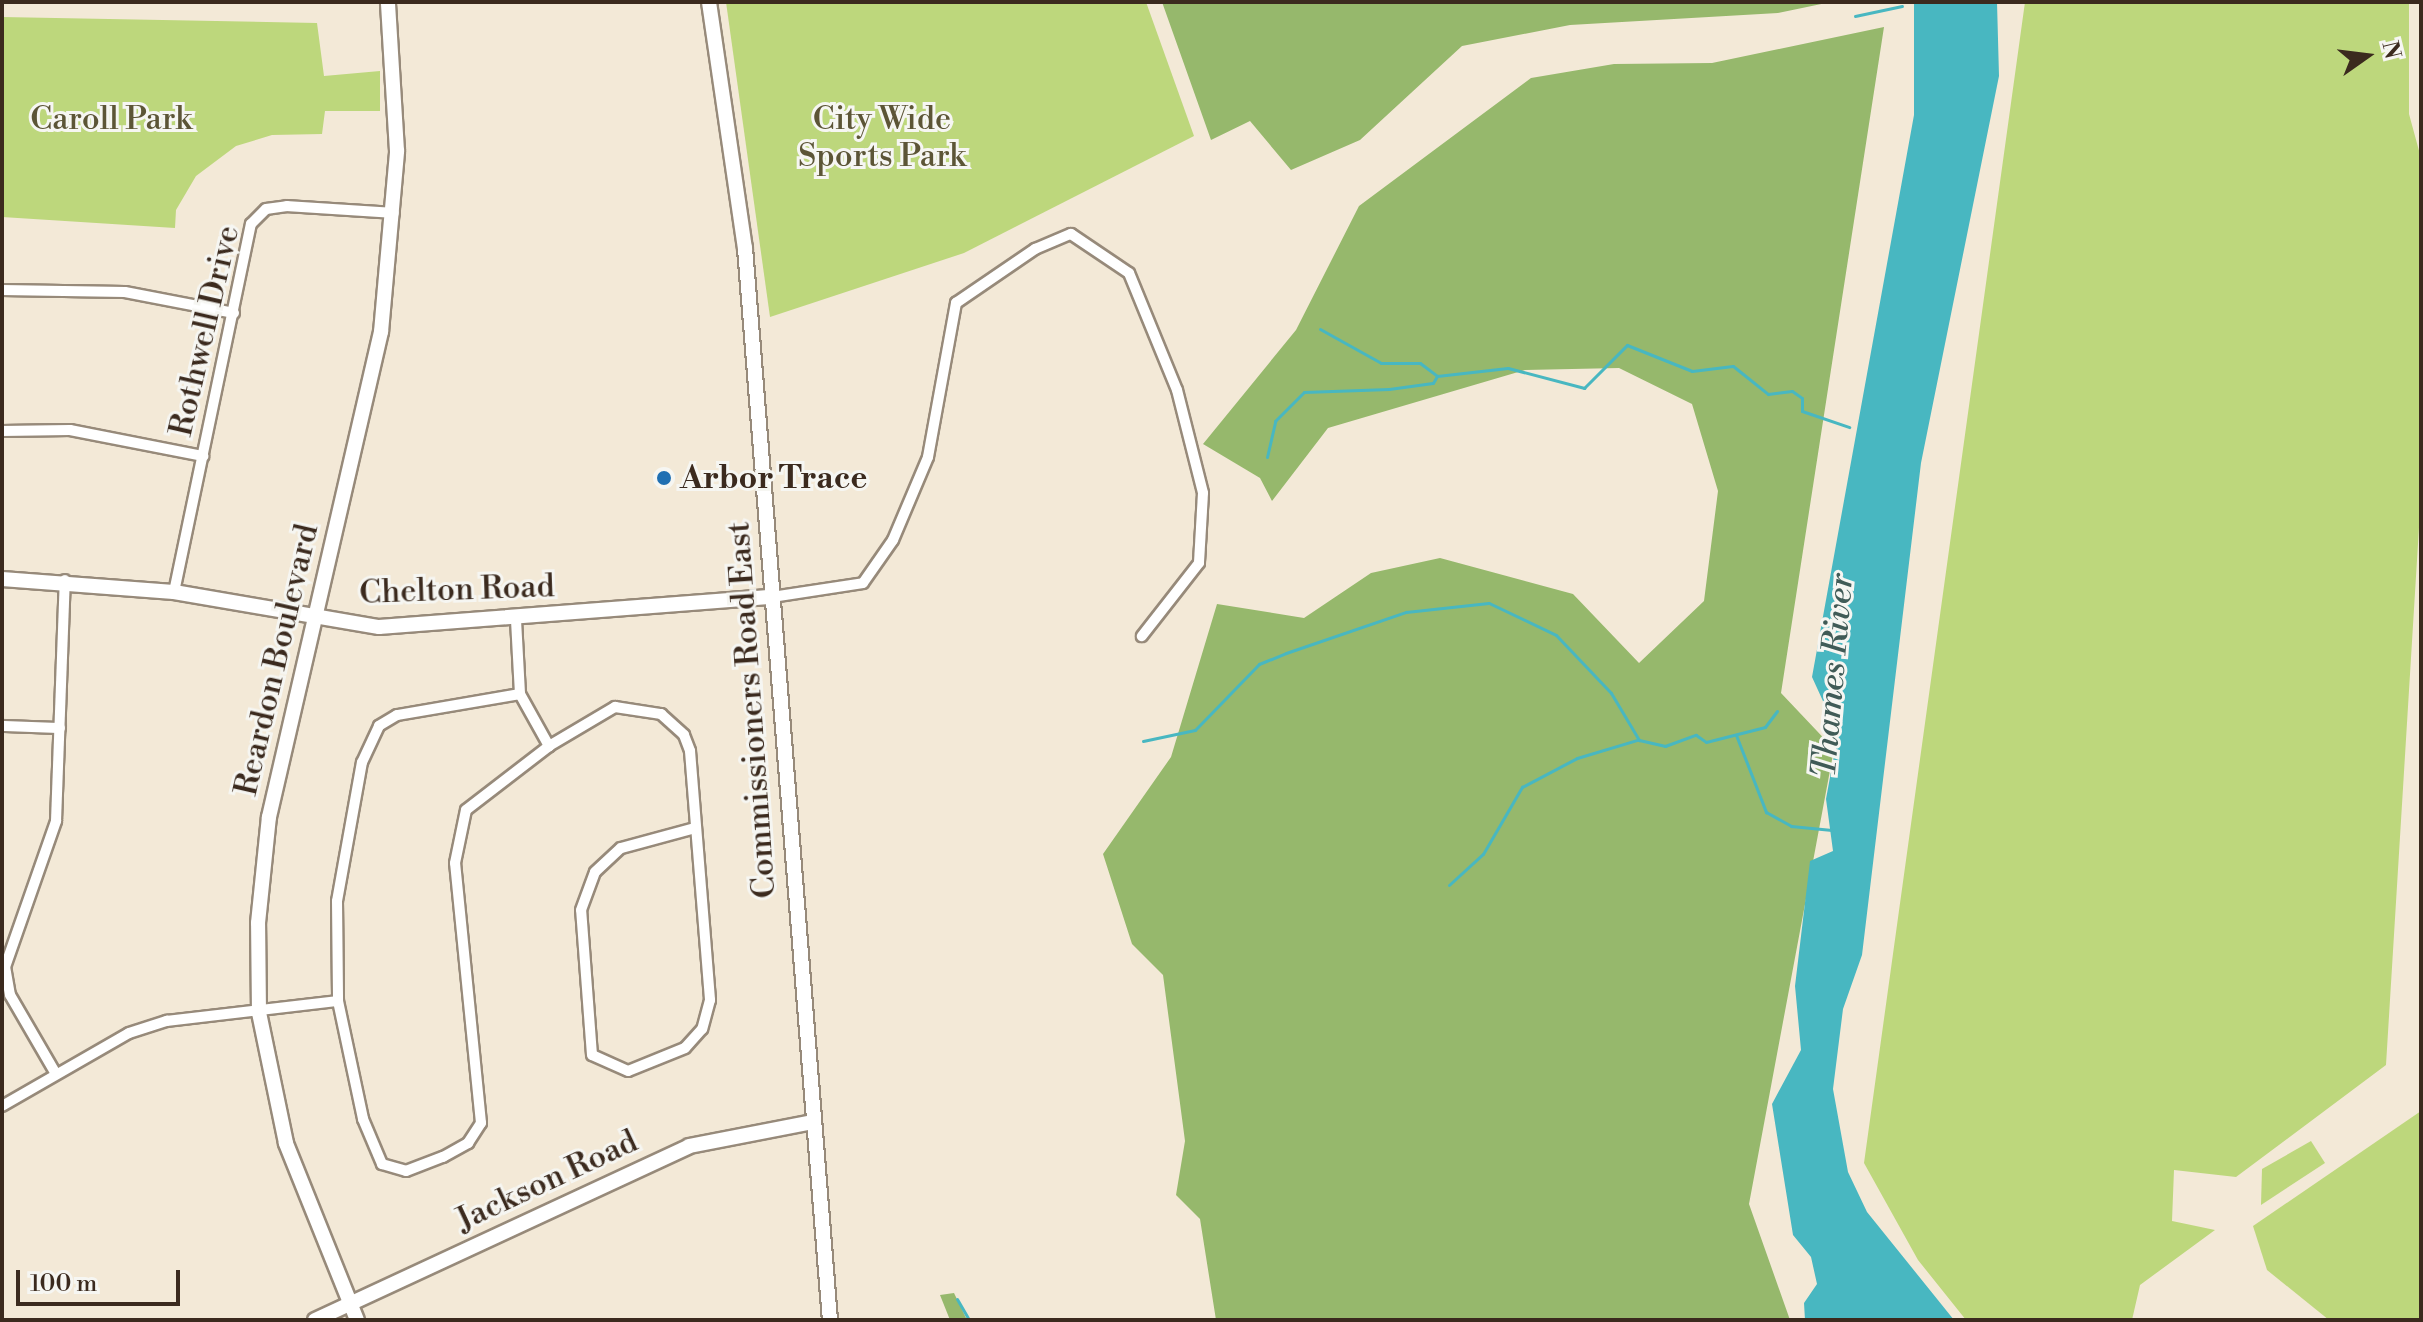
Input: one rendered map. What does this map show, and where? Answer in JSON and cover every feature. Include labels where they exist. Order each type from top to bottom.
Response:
[{"type":"street","name":"Reardon Boulevard","points":[[357,1320],[286,1143],[259,1013],[258,923],[269,817],[381,332],[394,213],[388,2]]},
{"type":"street","name":"Commissioners Road East","points":[[709,2],[745,248],[830,1320]]},
{"type":"street","name":"Rothwell Drive","points":[[174,592],[251,224],[266,209],[394,213]]},
{"type":"street","points":[[772,597],[863,583],[893,540],[928,457],[956,303],[1035,249],[1071,234],[1129,273],[1177,390],[1203,493],[1199,563],[1142,636]]},
{"type":"street","points":[[2,290],[125,292],[234,313]]},
{"type":"street","points":[[2,431],[70,430],[203,456]]},
{"type":"street","name":"Chelton Road","points":[[2,579],[65,580],[174,592],[379,627],[516,620],[772,597]]},
{"type":"street","points":[[56,1074],[10,995],[5,967],[56,821],[65,580]]},
{"type":"street","points":[[516,620],[520,694],[549,746]]},
{"type":"street","points":[[520,694],[397,715],[379,726],[362,762],[337,901],[338,1001],[376,1158],[406,1171],[476,1135],[480,1106],[466,1028],[455,846],[466,810],[484,791],[549,746],[615,707],[661,714],[690,751],[710,1000],[702,1029],[685,1048],[628,1071],[612,1069],[592,1055],[581,910],[595,872],[621,848],[695,828]]},
{"type":"street","points":[[2,726],[60,728]]},
{"type":"street","points":[[2,1106],[56,1074],[167,1021],[259,1013],[338,1001]]},
{"type":"street","name":"Jackson Road","points":[[315,1320],[689,1146],[812,1122]]},
{"type":"green space","name":"City Wide Sports Park","points":[[726,2],[1146,2],[1194,136],[964,253],[770,317]]},
{"type":"green space","points":[[1162,2],[1831,2],[1778,13],[1570,25],[1462,46],[1360,140],[1291,170],[1250,121],[1211,140]]},
{"type":"green space","points":[[2025,2],[2409,2],[2409,114],[2421,158],[2421,495],[2386,1065],[2236,1177],[2174,1170],[2172,1221],[2215,1230],[2140,1285],[2132,1320],[1966,1320],[1918,1260],[1864,1163]]},
{"type":"green space","name":"Caroll Park","points":[[2,17],[317,23],[324,76],[380,71],[380,111],[325,111],[322,134],[272,135],[236,146],[196,176],[176,210],[175,228],[2,217]]},
{"type":"green space","points":[[1884,27],[1781,693],[1834,749],[1749,1204],[1790,1320],[1216,1320],[1200,1219],[1176,1195],[1185,1141],[1163,975],[1132,944],[1103,854],[1171,757],[1217,604],[1304,618],[1371,573],[1440,558],[1573,594],[1639,663],[1704,601],[1718,491],[1692,404],[1619,368],[1525,370],[1328,428],[1272,501],[1260,478],[1203,444],[1296,330],[1359,206],[1531,78],[1614,64],[1712,63]]},
{"type":"green space","points":[[2421,1111],[2421,1320],[2329,1320],[2267,1270],[2253,1226]]},
{"type":"green space","points":[[2311,1141],[2325,1163],[2261,1205],[2262,1169]]},
{"type":"green space","points":[[954,1293],[967,1320],[950,1320],[940,1295]]},
{"type":"water","name":"Thames River","points":[[1914,2],[1997,2],[1999,76],[1921,463],[1862,955],[1843,1009],[1833,1089],[1848,1172],[1867,1212],[1954,1320],[1805,1320],[1804,1303],[1817,1284],[1811,1257],[1793,1235],[1772,1104],[1801,1050],[1795,986],[1810,861],[1833,851],[1826,799],[1838,734],[1812,677],[1914,115]]},
{"type":"waterway","points":[[1855,16],[1902,6]]},
{"type":"waterway","points":[[1320,329],[1381,363],[1420,363],[1437,376],[1508,368],[1584,388],[1627,345],[1692,371],[1733,366],[1768,394],[1792,391],[1802,398],[1802,411],[1849,427]]},
{"type":"waterway","points":[[1267,457],[1275,421],[1304,392],[1389,389],[1433,383],[1437,376]]},
{"type":"waterway","points":[[1143,741],[1195,730],[1259,664],[1286,653],[1406,612],[1489,603],[1556,635],[1611,693],[1639,740],[1665,746],[1696,735],[1706,742],[1765,727],[1777,711]]},
{"type":"waterway","points":[[1736,735],[1766,812],[1791,826],[1832,830]]},
{"type":"waterway","points":[[1449,885],[1483,854],[1522,787],[1577,758],[1637,740]]},
{"type":"waterway","points":[[957,1299],[969,1320]]},
{"type":"place","name":"Arbor Trace","points":[[664,478]]}]
